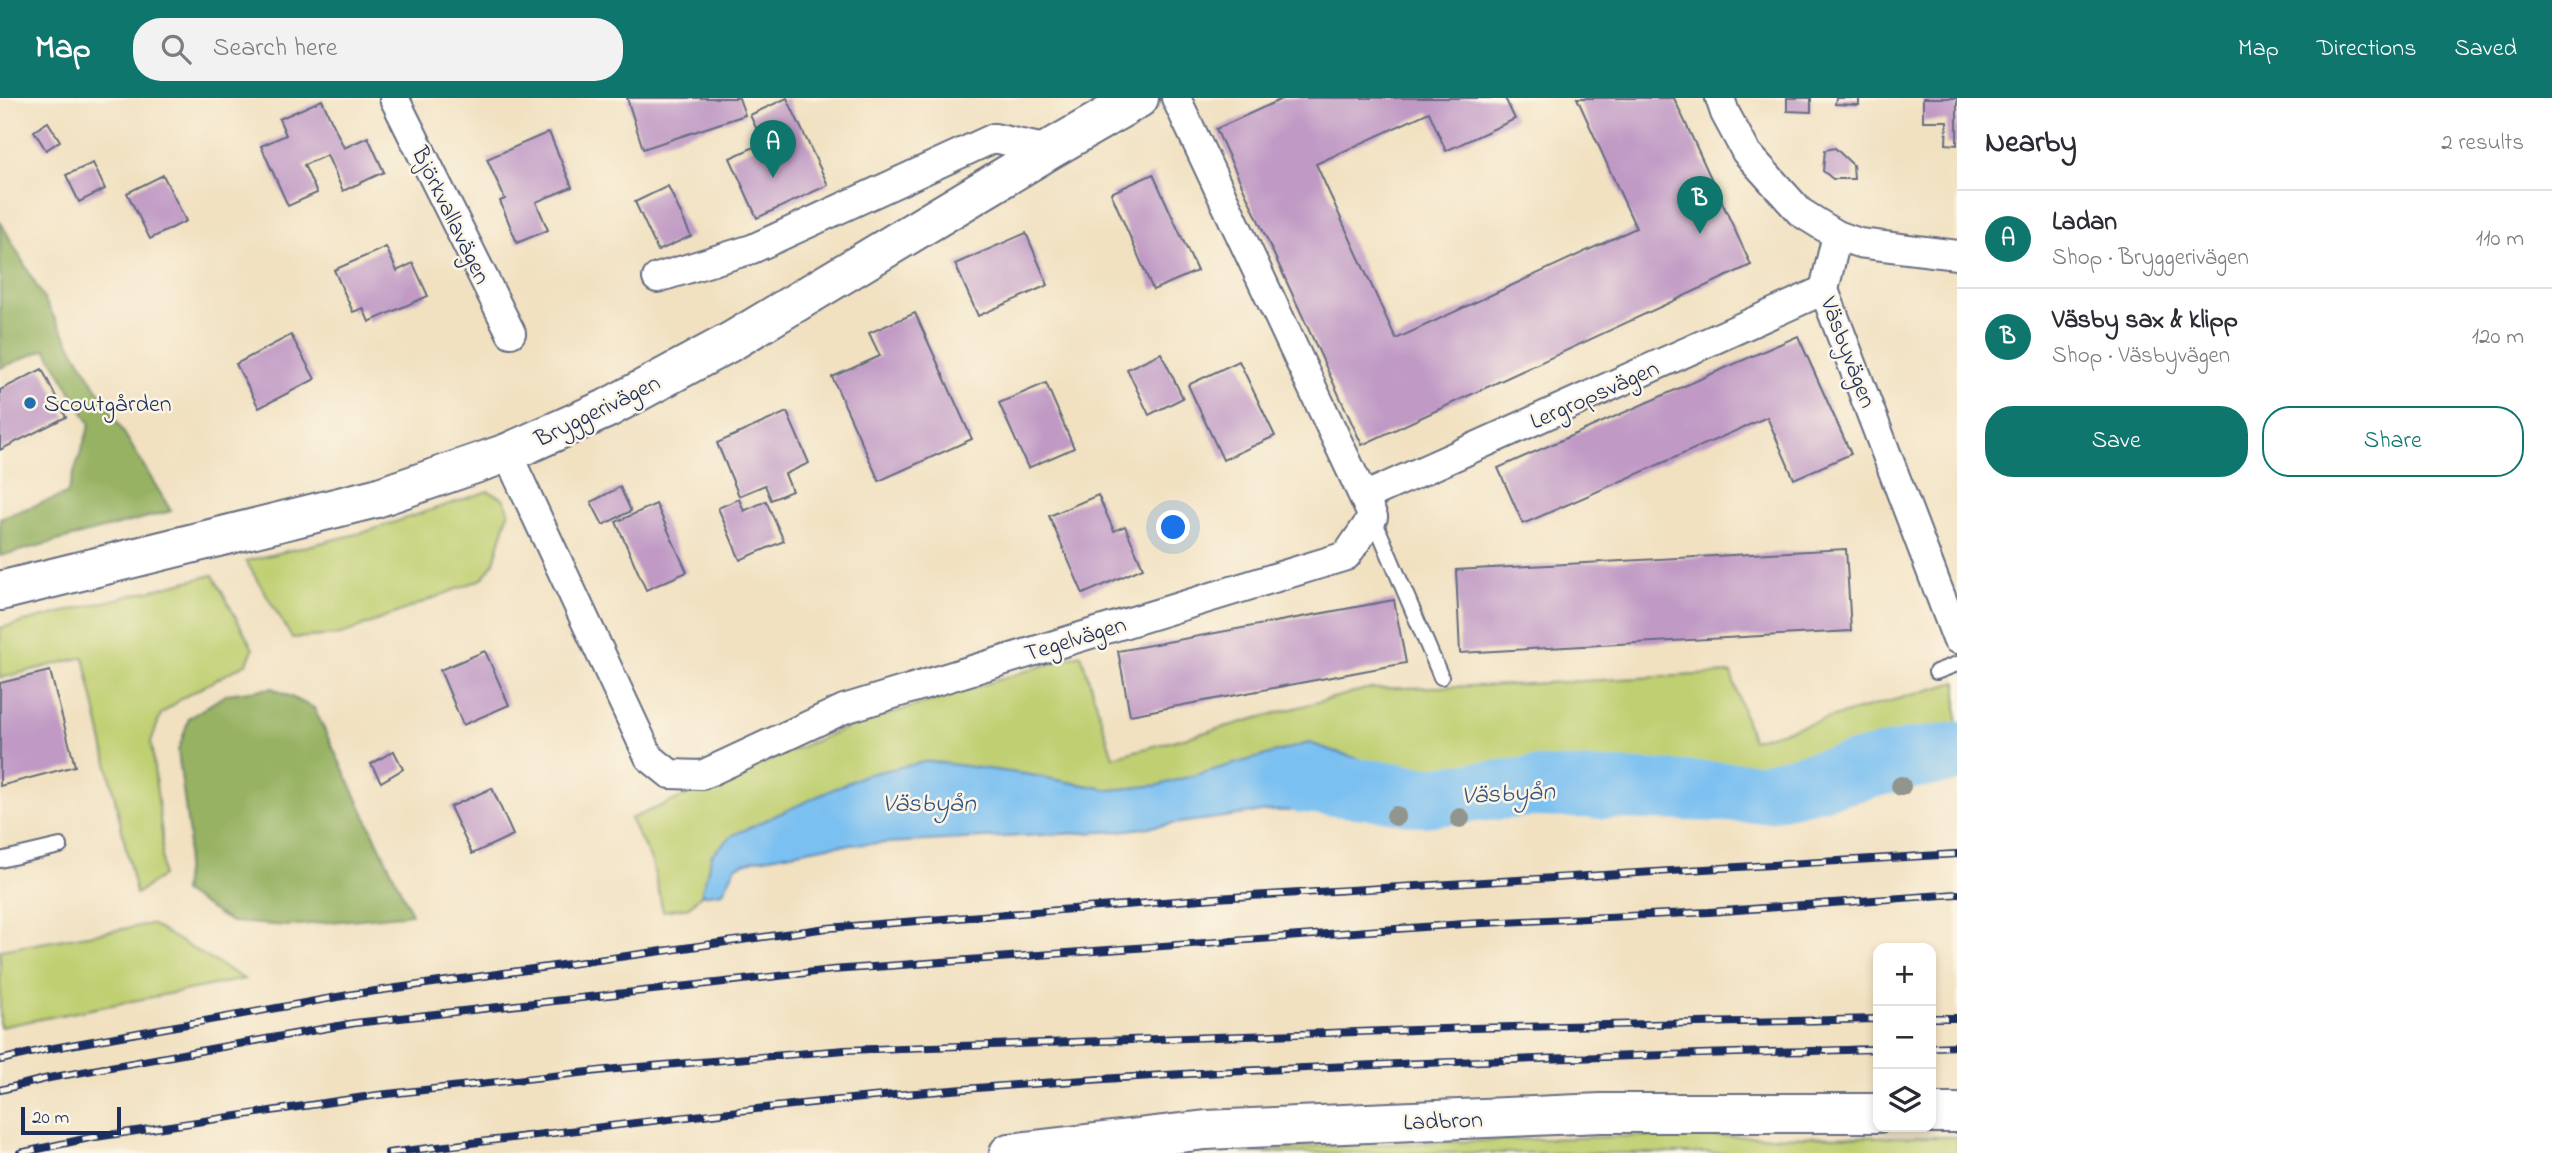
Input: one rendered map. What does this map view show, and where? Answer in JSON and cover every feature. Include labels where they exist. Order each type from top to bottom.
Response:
[{"type":"street","name":"Björkvallavägen","points":[[394,98],[511,333]]},
{"type":"street","name":"Bryggerivägen","points":[[0,591],[376,498],[507,453],[606,409],[732,341],[1049,149],[1139,98]]},
{"type":"street","points":[[1176,98],[1369,507]]},
{"type":"street","points":[[1720,98],[1746,152],[1800,212],[1837,235],[1859,243],[1957,255]]},
{"type":"street","points":[[657,278],[752,249],[994,138],[1049,149]]},
{"type":"street","name":"Väsbyvägen","points":[[1837,235],[1824,289],[1957,639]]},
{"type":"street","name":"Lergropsvägen","points":[[1369,507],[1824,289]]},
{"type":"street","name":"Tegelvägen","points":[[507,453],[649,757],[670,774],[702,775],[844,709],[1346,555],[1369,507]]},
{"type":"street","name":"Ladbron","points":[[1009,1153],[1206,1130],[1601,1114],[1873,1113]]},
{"type":"street","points":[[1936,1113],[1957,1113]]},
{"type":"lane","points":[[1369,507],[1441,677]]},
{"type":"lane","points":[[1936,671],[1957,664]]},
{"type":"lane","points":[[0,860],[60,846]]},
{"type":"green space","points":[[0,221],[54,317],[171,511],[0,556],[0,518],[67,494],[90,424],[46,349],[0,368]]},
{"type":"green space","points":[[488,491],[503,498],[509,510],[494,562],[482,579],[341,635],[292,638],[246,561],[365,532]]},
{"type":"green space","points":[[213,575],[253,649],[247,663],[184,697],[161,714],[151,742],[162,835],[162,876],[136,894],[84,657],[0,678],[0,628]]},
{"type":"green space","points":[[1081,654],[1113,757],[1366,689],[1508,685],[1731,673],[1752,740],[1957,682],[1957,735],[1892,745],[1760,780],[1529,772],[1423,785],[1390,774],[1380,766],[1111,790],[1025,774],[712,854],[701,895],[689,907],[663,911],[652,862],[630,819],[851,726]]},
{"type":"green space","points":[[272,688],[314,708],[412,914],[289,926],[231,922],[183,892],[189,836],[178,751],[189,718],[227,694]]},
{"type":"green space","points":[[151,924],[244,979],[0,1027],[0,950]]},
{"type":"green space","points":[[1639,1136],[1957,1137],[1957,1153],[1241,1153],[1319,1146]]},
{"type":"water","name":"Väsbyån","points":[[1309,743],[1380,766],[1390,774],[1378,809],[1269,811],[1120,831],[829,846],[736,866],[723,892],[701,895],[712,854],[733,835],[864,775],[928,761],[1025,774],[1111,790],[1159,785]]},
{"type":"building","points":[[627,98],[739,98],[745,115],[643,149]]},
{"type":"building","points":[[787,98],[828,185],[757,218],[730,158],[763,143],[750,115]]},
{"type":"building","points":[[1284,98],[1505,98],[1515,119],[1446,151],[1429,112],[1316,164],[1396,339],[1636,228],[1577,98],[1674,98],[1751,265],[1362,445],[1216,129]]},
{"type":"building","points":[[1787,98],[1811,98],[1811,112],[1787,111]]},
{"type":"building","points":[[1836,98],[1859,98],[1859,105],[1835,104]]},
{"type":"building","points":[[1923,98],[1957,98],[1957,145],[1946,144],[1947,121],[1923,121]]},
{"type":"building","points":[[322,100],[344,148],[368,137],[384,172],[343,191],[327,155],[304,165],[317,193],[288,206],[261,146],[286,135],[279,119]]},
{"type":"building","points":[[48,122],[60,141],[46,150],[34,131]]},
{"type":"building","points":[[549,132],[572,187],[536,202],[548,230],[517,243],[500,201],[505,199],[487,159]]},
{"type":"building","points":[[1835,148],[1853,165],[1854,179],[1833,179],[1823,171],[1825,150]]},
{"type":"building","points":[[93,163],[105,189],[79,202],[66,175]]},
{"type":"building","points":[[1153,174],[1197,271],[1153,290],[1111,193]]},
{"type":"building","points":[[163,175],[186,221],[150,239],[127,193]]},
{"type":"building","points":[[668,186],[691,236],[658,251],[635,202]]},
{"type":"building","points":[[1026,233],[1048,285],[978,316],[955,264]]},
{"type":"building","points":[[386,247],[397,271],[413,263],[428,296],[369,322],[363,308],[353,312],[334,270]]},
{"type":"building","points":[[915,313],[972,439],[879,481],[832,377],[880,356],[869,333]]},
{"type":"building","points":[[291,335],[315,379],[259,408],[236,364]]},
{"type":"building","points":[[1798,336],[1851,454],[1794,479],[1767,417],[1523,524],[1498,468]]},
{"type":"building","points":[[1161,353],[1183,398],[1149,415],[1127,369]]},
{"type":"building","points":[[1239,361],[1275,436],[1223,460],[1188,385]]},
{"type":"building","name":"Scoutgården","points":[[42,369],[66,417],[0,450],[0,390]]},
{"type":"building","points":[[1046,383],[1074,448],[1028,468],[999,403]]},
{"type":"building","points":[[787,412],[809,463],[785,474],[792,491],[771,500],[765,485],[739,496],[717,443]]},
{"type":"building","points":[[620,487],[631,511],[603,525],[591,502]]},
{"type":"building","points":[[1098,495],[1114,531],[1125,526],[1143,568],[1083,594],[1049,516]]},
{"type":"building","points":[[739,499],[744,511],[766,501],[784,541],[740,560],[718,508]]},
{"type":"building","points":[[656,504],[687,572],[646,590],[616,522]]},
{"type":"building","points":[[1846,549],[1851,631],[1460,653],[1456,570]]},
{"type":"building","points":[[1394,600],[1406,663],[1130,715],[1118,651]]},
{"type":"building","points":[[485,651],[509,705],[463,725],[440,670]]},
{"type":"building","points":[[50,671],[75,766],[0,786],[0,683]]},
{"type":"building","points":[[394,751],[403,769],[381,782],[371,764]]},
{"type":"building","points":[[492,788],[513,835],[472,854],[450,807]]},
{"type":"waterway","name":"Väsbyån","points":[[1302,783],[1424,797],[1531,787],[1763,793],[1910,759],[1957,752]]},
{"type":"railway","points":[[0,1060],[354,994],[827,928],[1215,898],[1957,854]]},
{"type":"railway","points":[[0,1090],[49,1078],[355,1023],[832,970],[1464,924],[1709,912],[1957,894]]},
{"type":"railway","points":[[1936,1018],[1957,1018]]},
{"type":"railway","points":[[20,1153],[89,1138],[378,1095],[616,1069],[845,1050],[1472,1028],[1873,1019]]},
{"type":"railway","points":[[1936,1047],[1957,1046]]},
{"type":"railway","points":[[388,1153],[851,1099],[1107,1079],[1364,1065],[1873,1049]]},
{"type":"place","name":"Ladan","points":[[773,178]]},
{"type":"place","name":"Väsby sax & klipp","points":[[1700,234]]},
{"type":"place","name":"Scoutgården","points":[[30,403]]}]
